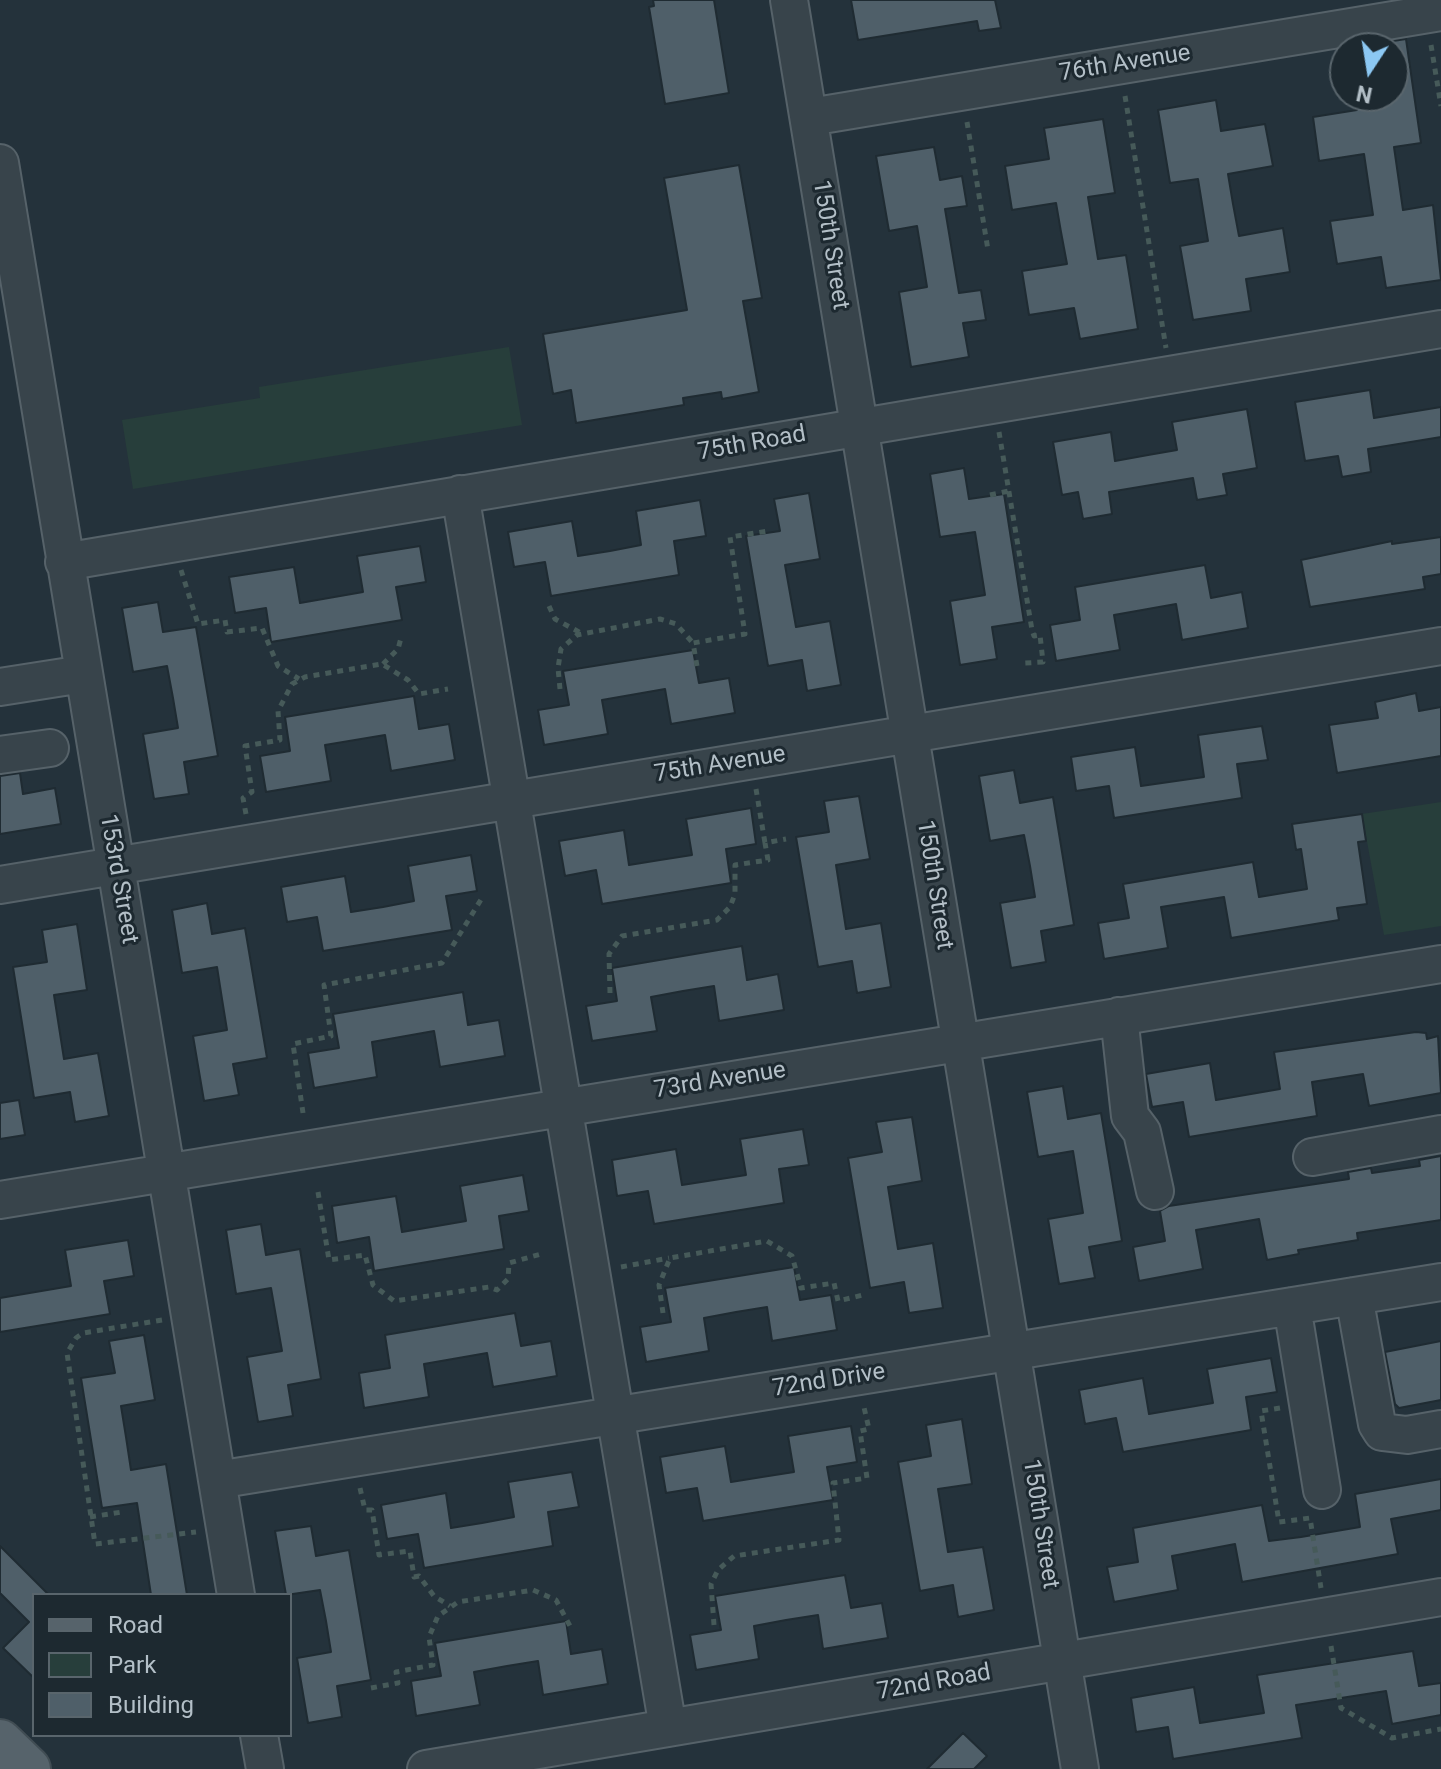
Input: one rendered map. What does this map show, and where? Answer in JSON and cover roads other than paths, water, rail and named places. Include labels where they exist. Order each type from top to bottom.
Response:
[{"type":"main road","points":[[0,1742],[28,1769]]},
{"type":"street","name":"150th Street","points":[[789,0],[1080,1769]]},
{"type":"street","name":"76th Avenue","points":[[810,117],[1436,29]]},
{"type":"street","name":"153rd Street","points":[[0,163],[236,1593]]},
{"type":"street","name":"75th Road","points":[[64,562],[859,425],[1441,329]]},
{"type":"street","points":[[460,494],[668,1728]]},
{"type":"street","name":"75th Avenue","points":[[0,885],[1441,646]]},
{"type":"street","points":[[0,687],[83,674]]},
{"type":"street","points":[[0,755],[50,748]]},
{"type":"street","name":"73rd Avenue","points":[[0,1200],[1441,964]]},
{"type":"street","points":[[1119,1016],[1130,1116],[1142,1132],[1155,1191]]},
{"type":"street","points":[[1312,1157],[1441,1134]]},
{"type":"street","name":"72nd Drive","points":[[217,1480],[1441,1282]]},
{"type":"street","points":[[1354,1296],[1377,1424],[1391,1436],[1441,1429]]},
{"type":"street","points":[[1292,1306],[1322,1490]]},
{"type":"street","name":"72nd Road","points":[[426,1769],[1441,1597]]},
{"type":"street","points":[[259,1737],[265,1769]]}]
